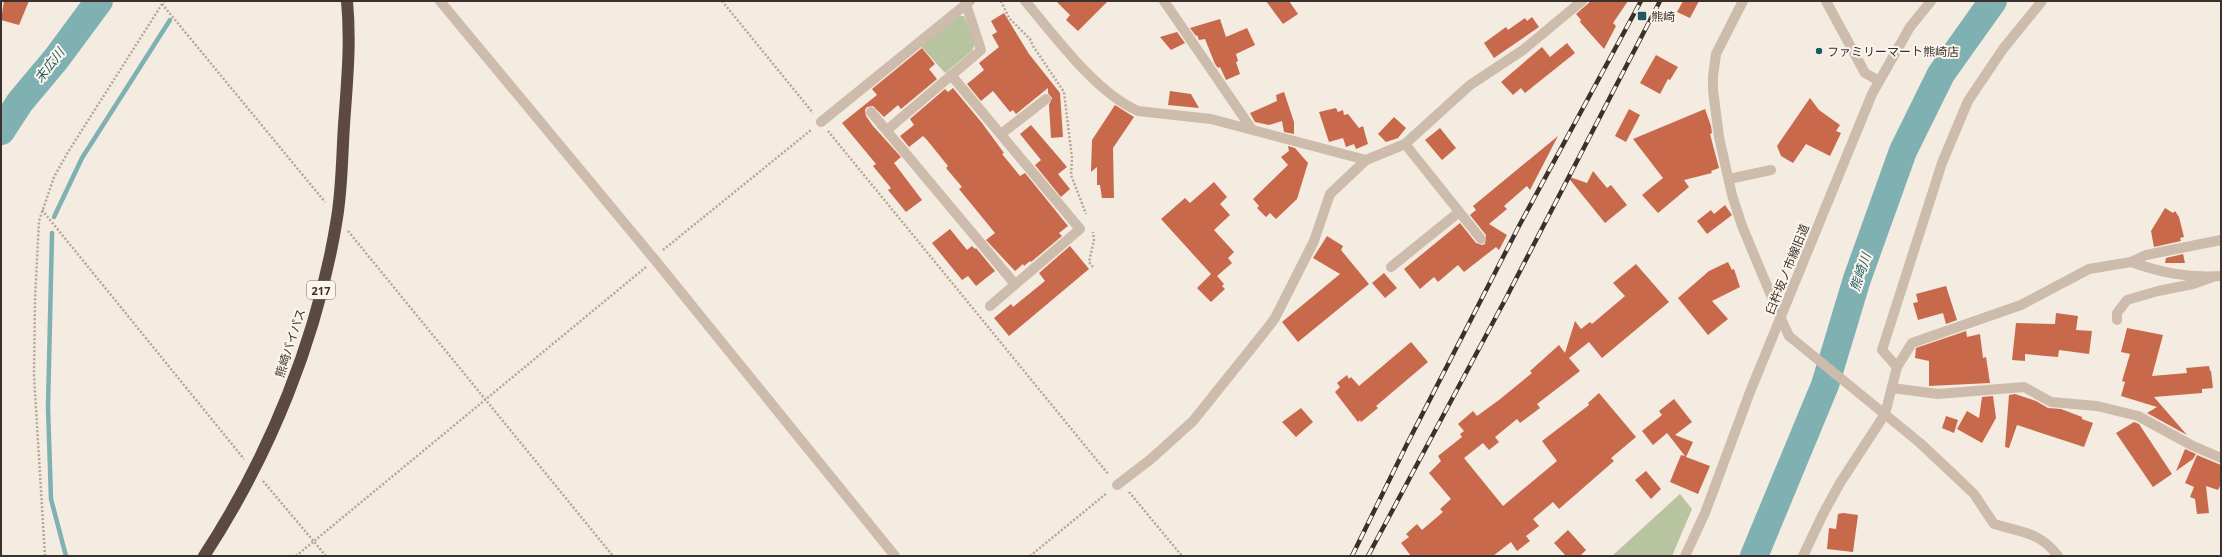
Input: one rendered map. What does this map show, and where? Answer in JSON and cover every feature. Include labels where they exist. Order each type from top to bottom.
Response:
[{"type":"highway","name":"熊崎バイパス","points":[[204,556],[253,470],[286,399],[320,295],[337,217],[350,36],[347,1]]},
{"type":"street","points":[[440,1],[655,260],[895,556]]},
{"type":"street","points":[[1025,1],[1103,89],[1129,107],[1138,111],[1211,119],[1251,128],[1366,160]]},
{"type":"street","points":[[1164,1],[1251,128]]},
{"type":"street","points":[[1119,483],[1151,459],[1192,421],[1275,318],[1314,241],[1330,194],[1366,160],[1405,144],[1470,85],[1523,50],[1582,1]]},
{"type":"street","points":[[1743,1],[1716,54],[1713,76],[1719,137],[1733,178],[1742,226],[1781,319],[1790,336],[1920,444],[1974,494],[1994,524],[2033,534],[2050,546],[2058,556]]},
{"type":"street","points":[[1826,1],[1865,73],[1879,81]]},
{"type":"street","name":"臼杵坂ノ市線旧道","points":[[1685,556],[1705,513],[1750,392],[1872,94],[1910,27],[1931,1]]},
{"type":"street","points":[[1898,367],[1882,350],[1942,163],[1968,101],[2003,49],[2042,1]]},
{"type":"street","points":[[821,122],[968,2],[982,50],[887,130]]},
{"type":"street","points":[[951,75],[1080,229],[1014,283],[990,306]]},
{"type":"street","points":[[1001,134],[1046,99]]},
{"type":"street","points":[[871,112],[1014,283]]},
{"type":"street","points":[[1405,144],[1481,239]]},
{"type":"street","points":[[1733,178],[1771,170]]},
{"type":"street","points":[[1391,266],[1459,212]]},
{"type":"street","points":[[1802,556],[1833,495],[1885,414],[1898,367],[1912,343],[2020,305],[2089,269],[2131,262],[2146,255],[2221,240]]},
{"type":"street","points":[[2131,262],[2166,273],[2217,276]]},
{"type":"street","points":[[2118,320],[2117,314],[2127,300],[2158,291],[2193,284],[2217,276]]},
{"type":"street","points":[[1892,388],[1938,394],[2020,386],[2051,402],[2097,406],[2138,416],[2191,445],[2221,458]]},
{"type":"path","points":[[722,1],[1119,483],[1182,556]]},
{"type":"path","points":[[1001,1],[1009,18],[1030,39],[1033,46],[1064,92],[1072,158],[1071,175],[1086,216]]},
{"type":"path","points":[[45,556],[34,376],[35,300],[39,221],[54,177],[68,152],[163,2],[613,556]]},
{"type":"path","points":[[296,556],[655,260],[656,256],[821,122]]},
{"type":"path","points":[[42,209],[253,470],[326,556]]},
{"type":"path","points":[[1091,226],[1094,240],[1089,262],[1093,267]]},
{"type":"path","points":[[1030,556],[1119,483]]},
{"type":"green space","points":[[958,16],[964,16],[975,44],[972,51],[945,73],[920,45]]},
{"type":"green space","points":[[1680,494],[1692,509],[1672,556],[1612,556]]},
{"type":"building","points":[[4,1],[29,1],[19,25],[1,20]]},
{"type":"building","points":[[1056,1],[1108,1],[1078,31],[1066,20],[1070,15]]},
{"type":"building","points":[[1266,1],[1289,1],[1298,14],[1283,24]]},
{"type":"building","points":[[1591,1],[1628,1],[1613,23],[1616,26],[1604,49],[1580,22],[1581,20],[1576,14]]},
{"type":"building","points":[[1683,1],[1699,1],[1690,18],[1677,12]]},
{"type":"building","points":[[1004,13],[1029,54],[1060,93],[1063,137],[1051,138],[1049,105],[1052,98],[1048,93],[1048,88],[1016,114],[1013,110],[1010,112],[993,91],[981,101],[967,84],[984,70],[979,63],[999,47],[992,35],[997,32],[991,21]]},
{"type":"building","points":[[1532,17],[1539,27],[1494,58],[1484,43],[1506,27],[1508,30],[1525,18],[1527,21]]},
{"type":"building","points":[[1220,19],[1226,37],[1247,28],[1255,45],[1236,54],[1238,61],[1236,62],[1240,74],[1226,80],[1220,67],[1218,68],[1215,64],[1205,39],[1199,40],[1197,35],[1196,36],[1190,28]]},
{"type":"building","points":[[1177,32],[1185,43],[1171,50],[1160,37]]},
{"type":"building","points":[[1567,43],[1575,53],[1525,93],[1521,88],[1513,95],[1501,82],[1542,47],[1550,57]]},
{"type":"building","points":[[922,48],[935,64],[929,69],[937,79],[901,109],[898,105],[884,117],[873,106],[867,107],[865,110],[866,116],[873,126],[901,157],[894,163],[922,200],[906,212],[888,190],[891,188],[873,166],[876,164],[842,123],[877,95],[872,89]]},
{"type":"building","points":[[1656,55],[1678,67],[1670,80],[1668,79],[1660,94],[1640,83]]},
{"type":"building","points":[[953,88],[982,123],[1004,153],[1002,154],[1020,176],[1025,173],[1068,226],[1059,233],[1062,236],[1031,262],[1030,261],[1024,266],[1023,264],[1015,271],[986,240],[995,233],[959,189],[962,187],[946,168],[948,166],[927,140],[923,136],[909,147],[900,136],[914,125],[910,119],[945,89],[948,92]]},
{"type":"building","points":[[1170,91],[1191,94],[1199,108],[1168,105]]},
{"type":"building","points":[[1284,92],[1294,122],[1294,134],[1284,132],[1282,121],[1269,125],[1255,122],[1250,113],[1277,101],[1276,95]]},
{"type":"building","points":[[1810,98],[1819,110],[1840,125],[1836,131],[1841,133],[1830,156],[1806,144],[1793,163],[1781,156],[1777,146]]},
{"type":"building","points":[[1115,105],[1134,117],[1113,148],[1114,198],[1102,198],[1100,185],[1097,185],[1097,167],[1091,172],[1092,140]]},
{"type":"building","points":[[1336,108],[1338,112],[1343,110],[1344,115],[1348,114],[1359,128],[1363,126],[1368,144],[1356,149],[1354,144],[1346,147],[1343,138],[1329,142],[1319,112]]},
{"type":"building","points":[[1629,109],[1640,115],[1626,142],[1615,136]]},
{"type":"building","points":[[1705,109],[1711,126],[1712,133],[1710,134],[1719,168],[1711,171],[1712,173],[1684,180],[1689,187],[1658,213],[1642,195],[1663,178],[1633,139]]},
{"type":"building","points":[[1394,117],[1406,128],[1398,138],[1386,142],[1378,134]]},
{"type":"building","points":[[1031,125],[1067,167],[1058,174],[1070,189],[1061,197],[1035,165],[1041,160],[1020,134]]},
{"type":"building","points":[[1440,128],[1456,148],[1442,160],[1425,140]]},
{"type":"building","points":[[1558,136],[1530,190],[1527,186],[1504,206],[1507,209],[1489,224],[1507,235],[1499,250],[1496,247],[1464,272],[1458,265],[1438,282],[1434,277],[1420,289],[1404,269],[1460,223],[1476,243],[1482,245],[1485,244],[1486,235],[1470,215],[1476,210],[1473,206]]},
{"type":"building","points":[[1288,146],[1295,148],[1308,163],[1297,199],[1276,219],[1270,213],[1266,217],[1257,208],[1259,206],[1253,199],[1288,165],[1281,157],[1289,151]]},
{"type":"building","points":[[1593,171],[1607,188],[1611,185],[1627,205],[1605,223],[1567,176],[1587,183]]},
{"type":"building","points":[[1214,182],[1227,197],[1220,204],[1230,215],[1214,230],[1234,252],[1228,258],[1232,263],[1217,276],[1224,284],[1222,286],[1225,289],[1211,302],[1197,288],[1211,274],[1161,219],[1185,198],[1190,203]]},
{"type":"building","points":[[1725,205],[1732,215],[1707,234],[1697,221],[1711,210],[1714,214]]},
{"type":"building","points":[[2165,208],[2173,213],[2175,211],[2179,217],[2184,237],[2180,238],[2181,241],[2154,247],[2151,231]]},
{"type":"building","points":[[950,229],[967,250],[972,246],[975,249],[976,248],[995,271],[976,286],[968,276],[962,280],[932,243]]},
{"type":"building","points":[[1327,236],[1343,246],[1341,250],[1369,284],[1298,342],[1282,322],[1340,274],[1313,258]]},
{"type":"building","points":[[1070,246],[1089,269],[1009,336],[994,318],[1011,304],[1013,307],[1045,281],[1039,273]]},
{"type":"building","points":[[2183,254],[2185,263],[2165,263],[2166,258]]},
{"type":"building","points":[[1728,262],[1732,270],[1734,269],[1740,287],[1712,301],[1728,319],[1708,335],[1678,298],[1709,271]]},
{"type":"building","points":[[1636,264],[1669,302],[1602,358],[1589,342],[1569,358],[1580,371],[1537,404],[1540,408],[1520,423],[1517,419],[1495,437],[1499,442],[1489,450],[1483,443],[1464,458],[1503,506],[1557,461],[1542,441],[1589,405],[1588,403],[1599,393],[1636,437],[1611,458],[1614,461],[1559,509],[1553,502],[1533,519],[1539,526],[1526,536],[1530,541],[1517,551],[1511,542],[1493,556],[1411,556],[1401,543],[1409,537],[1406,534],[1417,524],[1422,530],[1443,512],[1440,509],[1451,499],[1429,473],[1441,461],[1438,456],[1462,437],[1460,434],[1464,431],[1458,424],[1473,411],[1477,416],[1499,400],[1532,373],[1530,371],[1559,345],[1565,353],[1575,321],[1581,329],[1590,322],[1592,324],[1625,296],[1613,283]]},
{"type":"building","points":[[1384,273],[1397,288],[1385,298],[1372,283]]},
{"type":"building","points":[[1946,286],[1957,320],[1946,324],[1943,313],[1918,320],[1913,303],[1918,302],[1916,294]]},
{"type":"building","points":[[2056,313],[2078,316],[2076,330],[2092,331],[2089,354],[2059,350],[2058,357],[2025,354],[2025,361],[2012,360],[2016,323],[2055,324]]},
{"type":"building","points":[[2127,328],[2163,335],[2152,376],[2187,373],[2186,368],[2209,366],[2213,388],[2202,389],[2202,393],[2154,397],[2187,435],[2147,413],[2157,407],[2121,396],[2125,382],[2122,381],[2130,354],[2121,352]]},
{"type":"building","points":[[1966,331],[1967,337],[1980,334],[1983,358],[1986,357],[1990,383],[1929,386],[1929,361],[1915,358],[1916,348]]},
{"type":"building","points":[[1411,342],[1428,362],[1376,406],[1378,408],[1361,422],[1360,420],[1358,422],[1335,392],[1340,387],[1337,383],[1347,375],[1349,379],[1351,377],[1359,386]]},
{"type":"building","points":[[2015,394],[2036,401],[2048,408],[2061,409],[2093,423],[2084,447],[2017,425],[2009,448],[2005,447],[2009,395]]},
{"type":"building","points":[[1993,396],[1996,418],[1982,443],[1957,429],[1967,411],[1979,418],[1982,397]]},
{"type":"building","points":[[1674,399],[1692,422],[1675,435],[1693,442],[1686,457],[1710,466],[1698,494],[1670,482],[1681,455],[1685,456],[1667,433],[1653,445],[1642,431],[1662,415],[1659,411]]},
{"type":"building","points":[[1301,408],[1313,422],[1296,437],[1282,422]]},
{"type":"building","points":[[1946,416],[1958,420],[1954,433],[1942,428]]},
{"type":"building","points":[[2134,422],[2139,424],[2172,474],[2153,487],[2116,433]]},
{"type":"building","points":[[2185,449],[2196,454],[2193,459],[2176,471]]},
{"type":"building","points":[[2197,455],[2221,465],[2221,484],[2218,490],[2206,486],[2209,513],[2197,514],[2195,499],[2190,497],[2194,487],[2185,483]]},
{"type":"building","points":[[1646,471],[1661,489],[1651,499],[1635,480]]},
{"type":"building","points":[[1843,513],[1858,515],[1853,552],[1827,549],[1829,528],[1836,529],[1838,514]]},
{"type":"building","points":[[1568,530],[1586,550],[1580,556],[1566,556],[1554,543]]},
{"type":"waterway","name":"末広川","points":[[1,131],[20,102],[56,59],[99,1]]},
{"type":"waterway","name":"熊崎川","points":[[1754,556],[1825,385],[1857,279],[1903,151],[1941,74],[1993,1]]},
{"type":"waterway","points":[[54,217],[82,158],[170,20]]},
{"type":"waterway","points":[[52,233],[48,407],[51,499],[66,556]]},
{"type":"railway","points":[[1352,556],[1407,444],[1519,226],[1641,1]]},
{"type":"railway","points":[[1368,556],[1505,300],[1660,1]]},
{"type":"place","name":"熊崎","points":[[1642,16]]},
{"type":"place","name":"ファミリーマート熊崎店","points":[[1819,51]]}]
